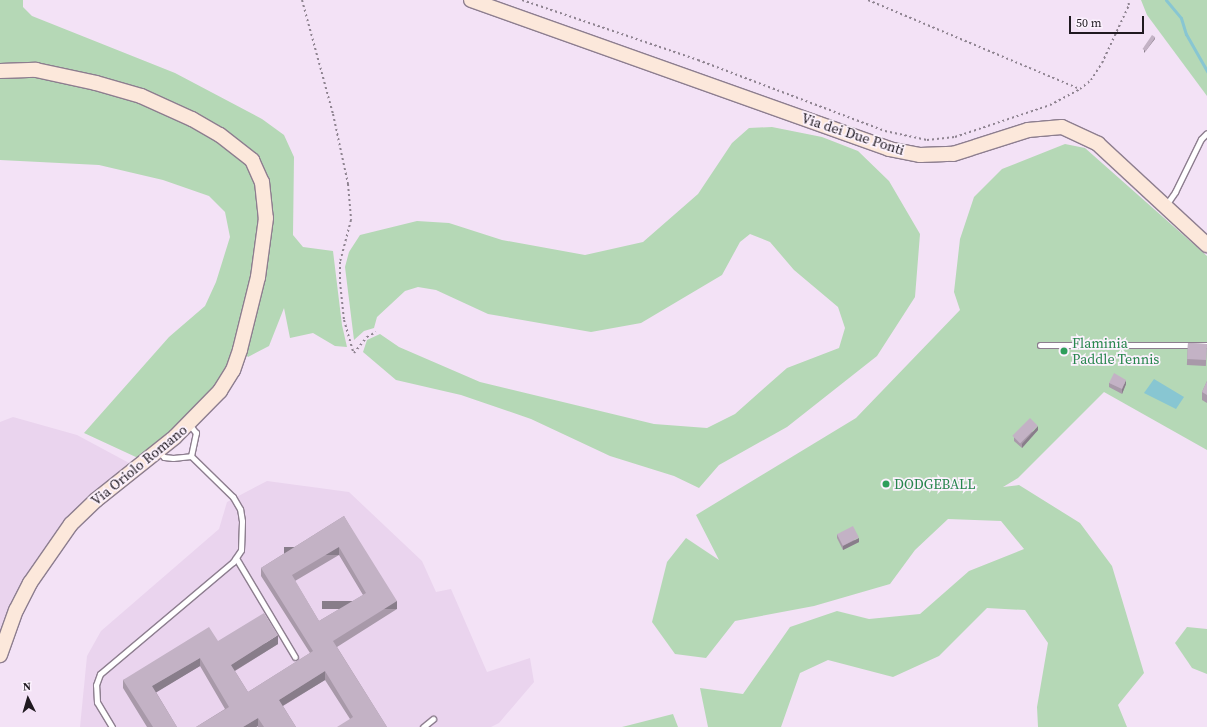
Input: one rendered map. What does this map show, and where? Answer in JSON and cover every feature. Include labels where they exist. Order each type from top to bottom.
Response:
[{"type":"street","name":"Via dei Due Ponti","points":[[471,0],[889,148],[912,154],[936,156],[953,154],[1028,130],[1062,126],[1098,144],[1207,245]]},
{"type":"street","name":"Via Oriolo Romano","points":[[0,71],[36,70],[141,96],[220,136],[245,154],[256,167],[264,195],[266,218],[258,277],[240,350],[233,370],[220,391],[189,424],[159,452],[96,500],[71,524],[30,583],[16,610],[0,656]]},
{"type":"lane","points":[[1165,206],[1175,192],[1201,139],[1207,133]]},
{"type":"lane","points":[[1040,345],[1207,345]]},
{"type":"lane","points":[[189,424],[196,432],[191,456]]},
{"type":"lane","points":[[159,452],[164,456],[173,458],[191,456]]},
{"type":"lane","points":[[112,727],[97,702],[96,685],[100,674],[236,558],[241,550],[240,509],[233,497],[191,456]]},
{"type":"lane","points":[[236,558],[295,657]]},
{"type":"lane","points":[[423,727],[433,719]]},
{"type":"path","points":[[302,0],[333,114],[348,184],[351,220],[340,262],[340,282],[344,320],[354,354],[360,344],[376,332]]},
{"type":"path","points":[[522,0],[698,60],[903,136],[927,140],[955,137],[1050,105],[1080,89],[1091,80],[1102,63],[1129,5],[1128,0]]},
{"type":"path","points":[[868,0],[1080,89]]},
{"type":"shaded area","points":[[13,417],[77,435],[131,464],[81,506],[27,574],[0,637],[0,422]]},
{"type":"shaded area","points":[[267,481],[349,492],[422,561],[436,592],[451,589],[487,672],[530,658],[534,682],[499,723],[491,727],[80,727],[87,656],[101,631],[219,529],[227,502]]},
{"type":"green space","points":[[0,0],[23,0],[23,7],[32,16],[175,73],[262,119],[284,135],[294,157],[293,235],[303,247],[333,251],[342,325],[347,347],[335,346],[313,333],[290,338],[284,308],[269,346],[248,357],[236,344],[226,372],[215,387],[175,430],[138,458],[84,433],[169,337],[205,306],[216,282],[230,237],[225,212],[209,196],[163,180],[99,165],[0,160]]},
{"type":"green space","points":[[1141,0],[1207,0],[1207,96],[1147,15]]},
{"type":"green space","points":[[772,127],[822,137],[858,151],[889,181],[920,234],[915,297],[877,356],[787,427],[719,465],[699,488],[674,476],[610,456],[531,419],[461,395],[396,380],[363,352],[367,340],[380,334],[399,347],[480,382],[654,424],[707,428],[735,414],[787,368],[839,348],[845,328],[838,307],[794,270],[770,242],[750,234],[740,242],[722,275],[641,323],[591,332],[488,314],[436,290],[418,287],[405,291],[377,317],[374,328],[364,331],[354,340],[345,267],[349,252],[360,235],[417,221],[449,223],[502,240],[585,255],[643,242],[698,194],[732,143],[749,128]]},
{"type":"green space","name":"Flaminia Paddle Tennis","points":[[1065,144],[1085,148],[1207,256],[1207,450],[1104,392],[1018,478],[1003,487],[1019,485],[1080,523],[1112,566],[1144,673],[1118,705],[1127,727],[1038,727],[1037,707],[1048,643],[1025,610],[987,608],[939,656],[893,677],[828,660],[800,673],[781,727],[708,727],[700,688],[743,694],[790,627],[837,611],[869,619],[920,614],[969,571],[1024,549],[1001,521],[948,519],[915,550],[890,584],[814,606],[735,621],[706,658],[675,654],[652,622],[667,562],[686,538],[719,560],[696,515],[856,418],[960,310],[954,292],[960,239],[974,197],[1002,169]]},
{"type":"green space","points":[[1187,627],[1207,629],[1207,674],[1192,668],[1175,643]]},
{"type":"green space","points":[[673,714],[678,727],[622,727]]},
{"type":"water","points":[[1154,379],[1184,397],[1176,409],[1144,393]]},
{"type":"building","points":[[1152,35],[1155,37],[1146,51],[1142,49]]},
{"type":"building","points":[[1188,343],[1207,344],[1206,360],[1187,359]]},
{"type":"building","points":[[1114,373],[1126,380],[1122,389],[1109,383]]},
{"type":"building","points":[[1207,381],[1207,395],[1202,392]]},
{"type":"building","points":[[1030,418],[1038,426],[1020,443],[1012,436]]},
{"type":"building","points":[[344,516],[397,601],[333,641],[387,727],[337,727],[353,717],[325,671],[279,700],[296,727],[264,727],[258,718],[243,727],[196,727],[229,707],[200,658],[152,686],[177,727],[153,727],[123,680],[209,627],[218,641],[264,613],[278,635],[231,665],[248,692],[313,651],[261,568]],"holes":[[[339,547],[366,593],[319,621],[292,575]]]},
{"type":"building","points":[[853,526],[859,538],[843,546],[837,534]]},
{"type":"waterway","points":[[1166,0],[1181,18],[1186,34],[1207,71]]},
{"type":"place","name":"Flaminia Paddle Tennis","points":[[1064,351]]},
{"type":"place","name":"DODGEBALL","points":[[886,484]]}]
